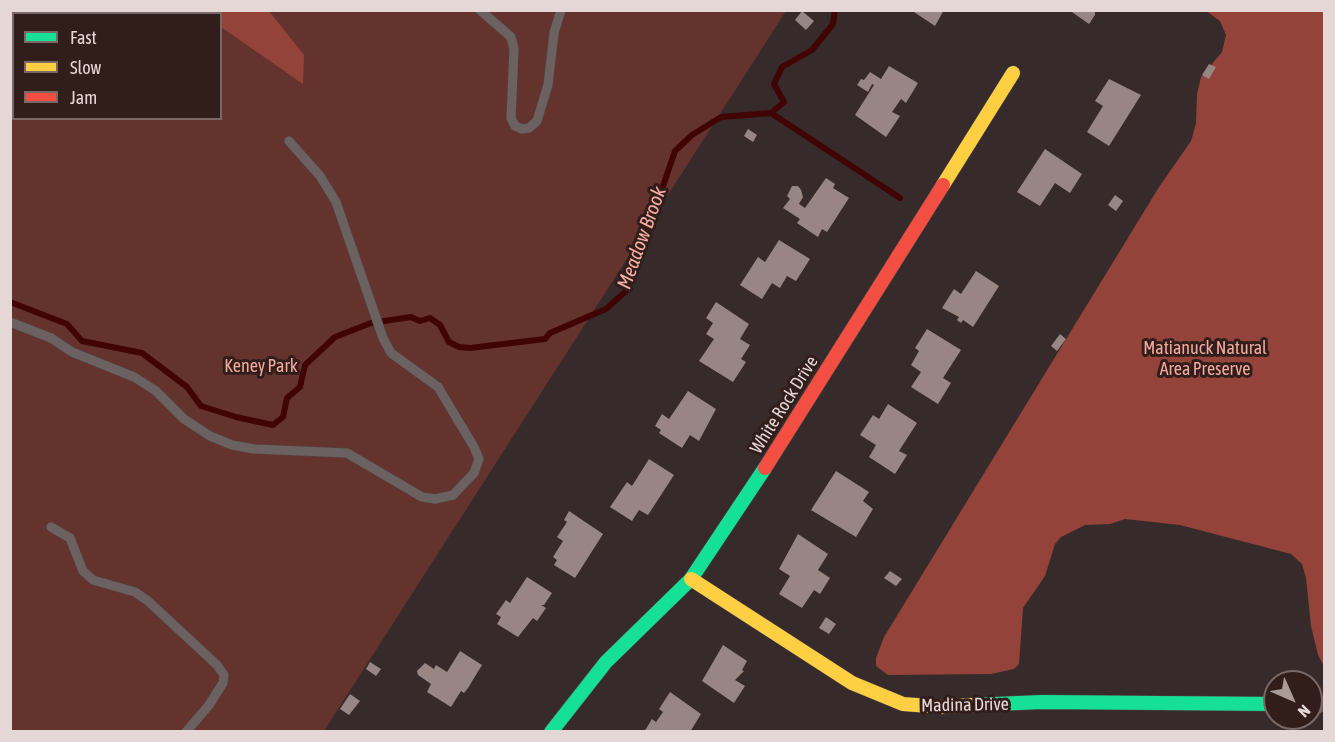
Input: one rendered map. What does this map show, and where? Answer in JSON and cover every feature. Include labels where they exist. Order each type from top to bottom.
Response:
[{"type":"street","name":"White Rock Drive","points":[[551,732],[606,662],[691,579],[776,452],[1013,73]]},
{"type":"street","name":"Madina Drive","points":[[691,579],[858,686],[903,704],[942,707],[1042,702],[1263,704]]},
{"type":"lane","points":[[480,10],[511,37],[513,49],[512,118],[515,126],[522,129],[528,128],[537,121],[548,85],[554,33],[561,10]]},
{"type":"lane","points":[[10,322],[51,338],[72,352],[134,377],[156,391],[184,419],[210,436],[232,445],[254,449],[347,453],[422,497],[435,499],[453,495],[474,473],[479,459],[474,447],[438,387],[391,354],[371,305],[336,202],[320,176],[289,141]]},
{"type":"lane","points":[[51,527],[70,538],[83,571],[93,580],[135,592],[148,601],[218,665],[224,675],[223,683],[209,705],[186,732]]},
{"type":"green space","name":"Keney Park","points":[[10,11],[786,11],[324,731],[11,731]]},
{"type":"green space","points":[[269,11],[304,55],[303,84],[222,28],[222,12],[207,12]]},
{"type":"green space","name":"Matianuck Natural Area Preserve","points":[[1206,11],[1324,11],[1324,666],[1318,655],[1311,626],[1306,578],[1302,564],[1291,554],[1180,525],[1125,519],[1110,524],[1085,525],[1061,537],[1055,544],[1045,576],[1023,608],[1019,664],[1014,669],[991,674],[888,675],[876,666],[876,658],[884,637],[1159,187],[1191,141],[1196,124],[1197,94],[1201,77],[1222,52],[1226,35],[1220,21]]},
{"type":"building","points":[[911,10],[944,10],[935,26]]},
{"type":"building","points":[[1069,10],[1095,10],[1095,15],[1089,24]]},
{"type":"building","points":[[802,11],[814,21],[806,30],[795,20]]},
{"type":"building","points":[[1209,64],[1216,67],[1209,79],[1202,75]]},
{"type":"building","points":[[889,66],[918,83],[906,103],[901,99],[892,112],[900,116],[886,137],[855,115],[874,85],[872,84],[868,92],[857,85],[861,79],[864,80],[870,72],[881,79]]},
{"type":"building","points":[[1109,79],[1141,95],[1109,146],[1087,132],[1103,106],[1095,101]]},
{"type":"building","points":[[748,129],[757,135],[753,142],[744,136]]},
{"type":"building","points":[[1045,149],[1082,174],[1070,193],[1055,183],[1040,206],[1017,192]]},
{"type":"building","points":[[826,178],[835,184],[833,188],[849,198],[827,232],[822,229],[818,237],[797,223],[800,219],[783,208],[790,199],[787,196],[792,186],[798,186],[801,190],[803,197],[799,204],[805,208]]},
{"type":"building","points":[[1115,195],[1123,201],[1116,211],[1108,205]]},
{"type":"building","points":[[779,240],[810,259],[796,281],[787,276],[780,288],[772,283],[762,299],[740,285],[758,257],[765,262]]},
{"type":"building","points":[[976,271],[999,286],[973,327],[963,320],[961,323],[957,320],[959,317],[942,308],[954,289],[961,294]]},
{"type":"building","points":[[716,302],[749,324],[740,339],[750,345],[741,359],[746,362],[733,382],[699,361],[714,339],[706,334],[713,323],[706,318]]},
{"type":"building","points":[[927,329],[961,350],[943,378],[951,383],[938,404],[911,387],[921,372],[911,365],[919,351],[915,348]]},
{"type":"building","points":[[1060,334],[1066,339],[1057,351],[1051,346]]},
{"type":"building","points":[[688,391],[716,409],[699,441],[690,435],[682,448],[659,433],[661,430],[655,426],[662,414],[669,419]]},
{"type":"building","points":[[888,404],[917,423],[899,451],[907,455],[895,474],[869,457],[876,445],[860,435],[873,415],[879,419]]},
{"type":"building","points":[[649,459],[674,475],[648,515],[639,510],[632,521],[610,507],[627,482],[632,486]]},
{"type":"building","points":[[836,471],[869,492],[863,501],[873,509],[856,537],[811,510]]},
{"type":"building","points":[[569,511],[603,534],[575,578],[554,565],[557,560],[553,557],[563,541],[557,537],[567,522],[564,520]]},
{"type":"building","points":[[798,534],[828,554],[818,570],[830,578],[820,594],[814,590],[802,608],[779,594],[790,576],[779,569]]},
{"type":"building","points":[[890,571],[902,579],[896,586],[884,578]]},
{"type":"building","points":[[527,577],[552,593],[544,605],[541,605],[546,608],[537,621],[533,618],[518,637],[497,624],[501,617],[496,614],[506,600],[510,603]]},
{"type":"building","points":[[826,617],[836,624],[829,634],[819,628]]},
{"type":"building","points":[[723,645],[747,661],[742,670],[744,671],[735,680],[745,686],[734,703],[702,681]]},
{"type":"building","points":[[460,651],[482,665],[468,688],[464,693],[461,691],[451,707],[427,692],[431,684],[418,675],[417,671],[425,663],[434,669],[436,665],[447,672]]},
{"type":"building","points":[[370,662],[381,669],[376,676],[366,669]]},
{"type":"building","points":[[670,692],[701,714],[690,732],[644,732],[652,719],[656,722],[663,712],[659,709]]},
{"type":"building","points":[[350,694],[360,701],[349,715],[340,709]]},
{"type":"waterway","points":[[771,113],[784,102],[774,84],[782,67],[812,50],[833,24],[835,10]]},
{"type":"waterway","name":"Meadow Brook","points":[[10,302],[67,324],[82,341],[142,353],[187,387],[201,406],[273,425],[283,417],[287,398],[300,387],[305,365],[335,337],[371,323],[411,317],[420,321],[430,318],[440,325],[449,342],[459,347],[470,348],[545,339],[550,333],[606,309],[626,291],[633,255],[661,192],[675,151],[692,135],[721,117],[771,113],[900,198]]},
{"type":"traffic: fast","points":[[551,732],[606,662],[691,579],[765,468]]},
{"type":"traffic: fast","points":[[972,705],[1042,702],[1263,704]]},
{"type":"traffic: slow","points":[[943,185],[1013,73]]},
{"type":"traffic: slow","points":[[691,579],[852,683],[903,704],[942,707],[972,705]]},
{"type":"traffic: jam","points":[[765,468],[943,185]]}]
